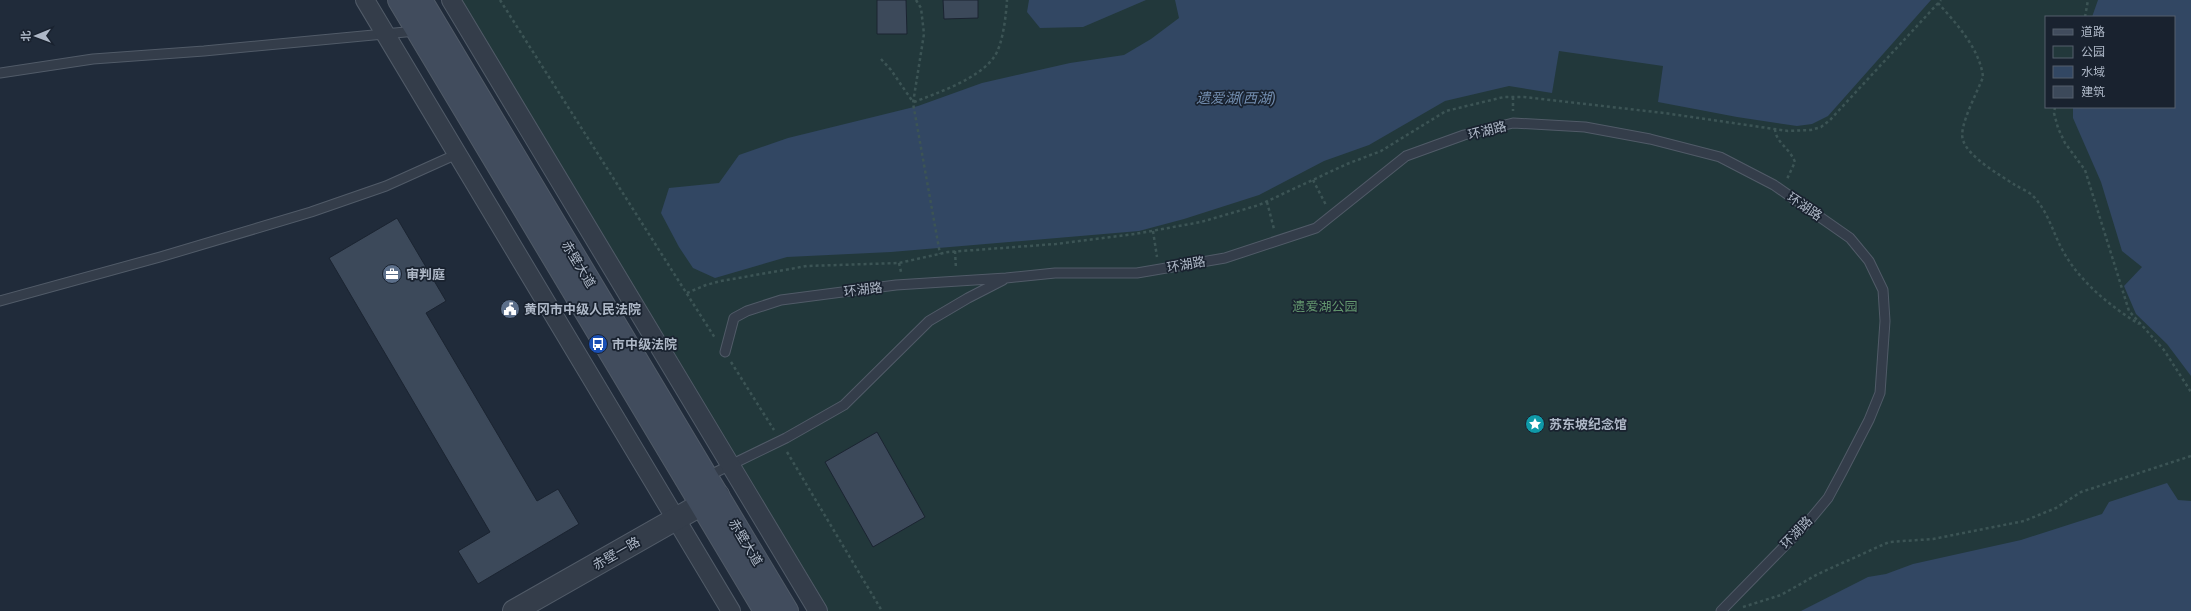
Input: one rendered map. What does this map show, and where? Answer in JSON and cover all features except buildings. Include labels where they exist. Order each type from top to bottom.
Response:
[{"type":"main road","name":"赤壁大道","points":[[399,0],[709,500],[787,611]]},
{"type":"main road","name":"赤壁大道","points":[[421,0],[706,476],[709,500],[765,611]]},
{"type":"street","points":[[365,0],[731,611]]},
{"type":"street","points":[[451,0],[818,611]]},
{"type":"street","name":"赤壁一路","points":[[514,611],[709,500]]},
{"type":"lane","points":[[0,72],[93,59],[204,51],[417,31]]},
{"type":"lane","name":"环湖路","points":[[724,352],[734,318],[747,311],[781,300],[896,285],[956,282],[1055,273],[1137,273],[1224,258],[1316,228],[1406,156],[1464,135],[1513,123],[1585,127],[1650,139],[1720,157],[1781,190],[1850,238],[1869,261],[1883,290],[1885,321],[1880,393],[1856,447],[1828,498],[1808,522],[1721,611]]},
{"type":"lane","points":[[0,301],[160,257],[311,212],[386,186],[457,154]]},
{"type":"lane","points":[[706,476],[780,440],[844,404],[929,321],[1006,278]]},
{"type":"path","points":[[500,0],[780,440],[882,611]]},
{"type":"path","points":[[916,0],[921,8],[924,34],[913,103],[940,254]]},
{"type":"path","points":[[913,103],[974,74],[985,67],[995,56],[1003,30],[1007,0]]},
{"type":"path","points":[[687,293],[706,285],[807,266],[899,263],[955,251],[1056,244],[1153,231],[1201,222],[1267,202],[1346,164],[1381,152],[1446,111],[1504,97],[1664,113],[1775,129],[1800,131],[1811,130],[1821,127],[1830,120],[1941,0]]},
{"type":"path","points":[[2085,16],[2088,0]]},
{"type":"path","points":[[1938,3],[1969,41],[1982,68],[1983,77],[1964,126],[1962,136],[1963,141],[1982,162],[2032,195],[2043,209],[2054,229],[2063,251],[2074,267],[2094,290],[2116,311],[2139,324]]},
{"type":"path","points":[[881,59],[891,70],[913,103]]},
{"type":"path","points":[[2055,108],[2054,112],[2061,136],[2085,170],[2129,311],[2139,324],[2164,350],[2191,392]]},
{"type":"path","points":[[1775,129],[1775,135],[1780,143],[1791,152],[1795,162],[1781,190]]},
{"type":"path","points":[[1313,180],[1332,216]]},
{"type":"path","points":[[1267,202],[1276,241]]},
{"type":"path","points":[[1153,231],[1159,269]]},
{"type":"path","points":[[955,251],[956,282]]},
{"type":"path","points":[[1741,608],[1781,595],[1818,574],[1889,542],[1933,539],[1986,530],[2024,521],[2056,508],[2081,492],[2191,456]]},
{"type":"green space","name":"遗爱湖公园","points":[[458,0],[2191,0],[2191,611],[826,611]]},
{"type":"water","points":[[1029,0],[1146,0],[1083,27],[1040,28],[1027,12]]},
{"type":"water","name":"遗爱湖(西湖)","points":[[1175,0],[1931,0],[1828,116],[1812,124],[1797,126],[1737,117],[1658,102],[1663,66],[1559,51],[1552,93],[1509,86],[1445,101],[1369,145],[1324,161],[1259,195],[1184,219],[1139,231],[891,252],[787,257],[715,278],[693,268],[679,247],[661,213],[669,188],[719,183],[739,155],[788,138],[918,106],[982,83],[1070,63],[1124,55],[1151,39],[1179,18]]},
{"type":"water","points":[[2098,0],[2191,0],[2191,376],[2167,344],[2136,314],[2124,286],[2142,267],[2122,251],[2101,182],[2073,118],[2073,108],[2175,108],[2175,16],[2092,16]]},
{"type":"water","points":[[2167,483],[2178,500],[2191,501],[2191,611],[1801,611],[1868,577],[1886,574],[1913,564],[2021,540],[2102,514],[2109,502]]},
{"type":"place","name":"审判庭","points":[[392,274]]},
{"type":"place","name":"黄冈市中级人民法院","points":[[510,309]]},
{"type":"place","name":"市中级法院","points":[[598,344]]},
{"type":"place","name":"苏东坡纪念馆","points":[[1535,424]]}]
